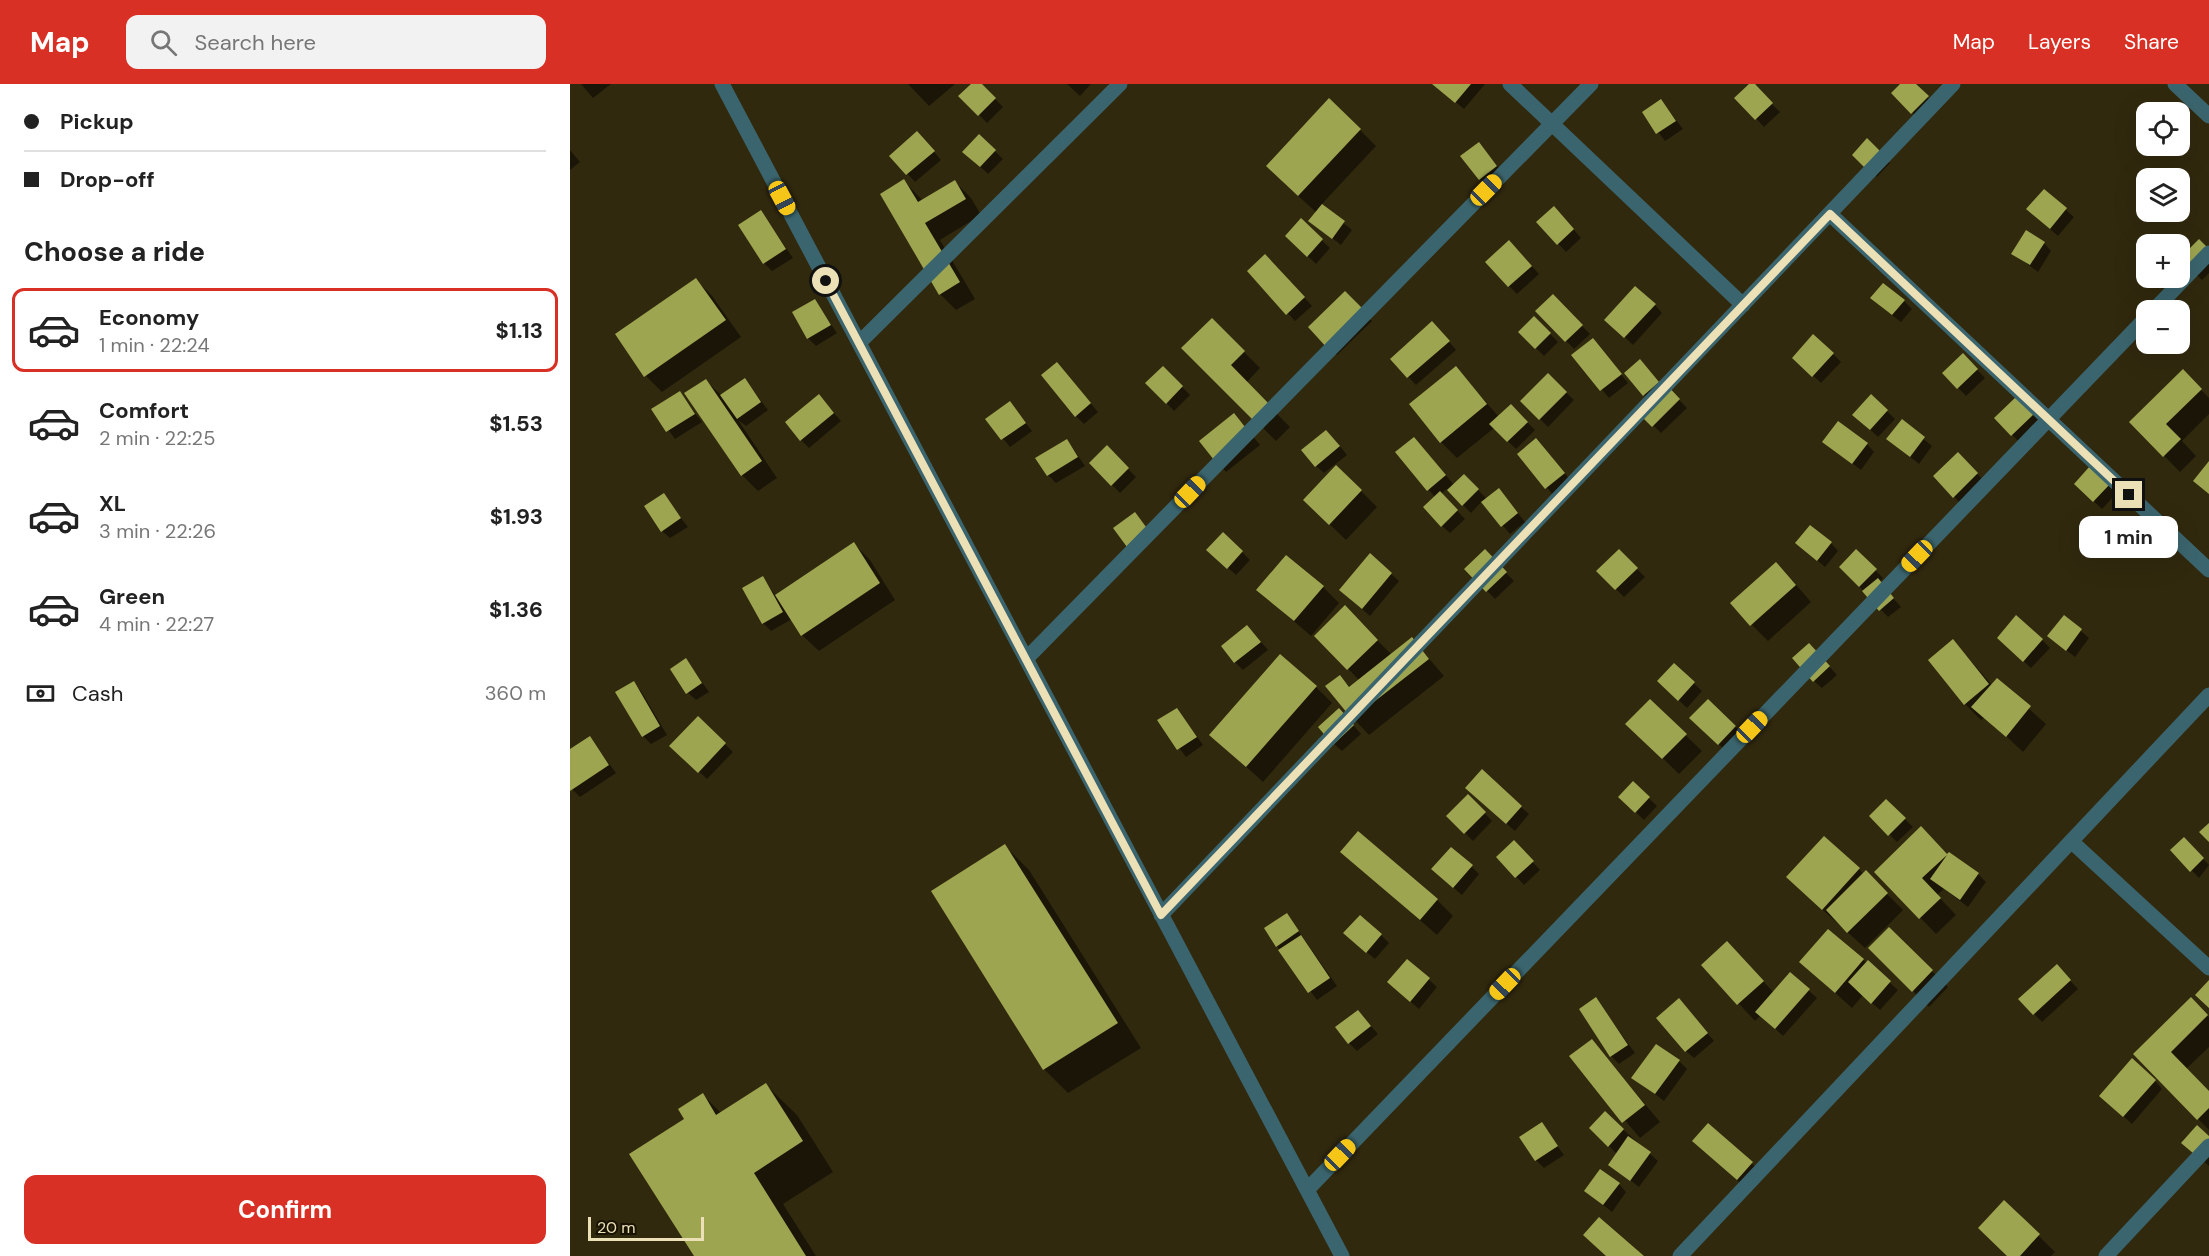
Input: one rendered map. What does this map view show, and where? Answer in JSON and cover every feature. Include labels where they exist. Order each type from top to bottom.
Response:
[{"type":"street","points":[[859,343],[1120,84]]},
{"type":"street","points":[[1510,84],[1743,305]]},
{"type":"street","points":[[1026,659],[1591,84]]},
{"type":"street","points":[[1161,915],[1953,84]]},
{"type":"street","points":[[2175,84],[2209,116]]},
{"type":"street","points":[[729,87],[859,343],[1342,1256]]},
{"type":"street","points":[[1830,214],[2209,570]]},
{"type":"street","points":[[2164,300],[2209,253]]},
{"type":"street","points":[[1307,1190],[2136,328]]},
{"type":"street","points":[[1680,1256],[2209,694]]},
{"type":"street","points":[[2071,841],[2209,968]]},
{"type":"street","points":[[2106,1256],[2209,1146]]},
{"type":"building","points":[[971,84],[982,84],[996,98],[978,116],[958,96]]},
{"type":"building","points":[[1432,84],[1471,84],[1455,103]]},
{"type":"building","points":[[1749,84],[1755,84],[1773,103],[1755,120],[1734,98]]},
{"type":"building","points":[[1900,84],[1916,84],[1929,96],[1911,114],[1891,93]]},
{"type":"building","points":[[1329,98],[1361,129],[1298,196],[1266,166]]},
{"type":"building","points":[[1661,99],[1676,121],[1656,134],[1642,112]]},
{"type":"building","points":[[917,131],[935,151],[906,175],[889,156]]},
{"type":"building","points":[[979,134],[996,150],[980,167],[962,152]]},
{"type":"building","points":[[1867,138],[1883,154],[1868,171],[1852,155]]},
{"type":"building","points":[[1479,142],[1497,166],[1479,180],[1460,156]]},
{"type":"building","points":[[904,179],[918,202],[955,180],[966,199],[925,223],[960,282],[939,295],[880,194]]},
{"type":"building","points":[[2044,189],[2067,208],[2050,229],[2026,209]]},
{"type":"building","points":[[1322,204],[1345,221],[1332,239],[1308,221]]},
{"type":"building","points":[[1554,206],[1574,229],[1557,245],[1536,222]]},
{"type":"building","points":[[761,210],[786,249],[763,264],[738,225]]},
{"type":"building","points":[[1301,218],[1323,239],[1307,257],[1285,236]]},
{"type":"building","points":[[2026,230],[2045,242],[2030,265],[2011,254]]},
{"type":"building","points":[[2199,239],[2209,249],[2193,273],[2190,270],[2190,248]]},
{"type":"building","points":[[1509,240],[1532,266],[1508,287],[1485,262]]},
{"type":"building","points":[[1265,254],[1305,297],[1286,315],[1247,271]]},
{"type":"building","points":[[696,278],[726,320],[644,377],[615,334]]},
{"type":"building","points":[[1883,283],[1905,300],[1892,315],[1870,298]]},
{"type":"building","points":[[1635,286],[1656,304],[1624,338],[1604,320]]},
{"type":"building","points":[[1345,291],[1366,312],[1328,349],[1308,327]]},
{"type":"building","points":[[1553,294],[1583,325],[1565,342],[1535,311]]},
{"type":"building","points":[[815,299],[831,325],[807,339],[792,312]]},
{"type":"building","points":[[1534,316],[1551,333],[1535,349],[1518,332]]},
{"type":"building","points":[[1212,318],[1245,351],[1231,365],[1275,410],[1259,426],[1181,348]]},
{"type":"building","points":[[1432,321],[1450,341],[1407,378],[1390,359]]},
{"type":"building","points":[[1813,334],[1834,353],[1812,377],[1792,358]]},
{"type":"building","points":[[1593,338],[1622,374],[1600,391],[1571,355]]},
{"type":"building","points":[[1963,353],[1978,369],[1957,389],[1942,373]]},
{"type":"building","points":[[1640,359],[1659,382],[1643,396],[1624,373]]},
{"type":"building","points":[[1057,362],[1091,403],[1075,417],[1041,375]]},
{"type":"building","points":[[1163,366],[1183,386],[1166,404],[1145,383]]},
{"type":"building","points":[[1456,366],[1487,404],[1440,443],[1409,404]]},
{"type":"building","points":[[2183,369],[2202,389],[2166,424],[2181,439],[2163,457],[2129,422]]},
{"type":"building","points":[[1548,373],[1567,392],[1539,420],[1520,401]]},
{"type":"building","points":[[745,378],[761,402],[737,419],[720,395]]},
{"type":"building","points":[[706,379],[762,461],[741,476],[684,393]]},
{"type":"building","points":[[1664,382],[1680,399],[1652,427],[1635,410]]},
{"type":"building","points":[[680,391],[695,414],[666,432],[651,409]]},
{"type":"building","points":[[819,394],[834,413],[800,441],[785,422]]},
{"type":"building","points":[[1871,394],[1888,410],[1870,430],[1852,415]]},
{"type":"building","points":[[2017,396],[2034,414],[2011,436],[1994,418]]},
{"type":"building","points":[[1010,401],[1026,423],[1001,440],[985,419]]},
{"type":"building","points":[[1511,404],[1528,422],[1507,442],[1489,424]]},
{"type":"building","points":[[1234,413],[1253,437],[1218,465],[1199,441]]},
{"type":"building","points":[[1902,419],[1925,437],[1910,457],[1886,439]]},
{"type":"building","points":[[1838,421],[1868,443],[1852,464],[1822,442]]},
{"type":"building","points":[[1326,430],[1340,446],[1315,467],[1301,450]]},
{"type":"building","points":[[1414,437],[1446,475],[1427,491],[1395,452]]},
{"type":"building","points":[[1536,438],[1565,473],[1545,489],[1517,454]]},
{"type":"building","points":[[1067,439],[1078,457],[1047,476],[1035,458]]},
{"type":"building","points":[[1107,445],[1129,468],[1111,486],[1089,463]]},
{"type":"building","points":[[1958,452],[1978,473],[1953,498],[1933,476]]},
{"type":"building","points":[[2209,461],[2209,494],[2193,481]]},
{"type":"building","points":[[1336,465],[1362,490],[1329,525],[1303,500]]},
{"type":"building","points":[[2090,466],[2110,484],[2093,502],[2074,484]]},
{"type":"building","points":[[1464,474],[1479,489],[1462,506],[1447,490]]},
{"type":"building","points":[[1499,488],[1518,513],[1501,527],[1481,502]]},
{"type":"building","points":[[1440,491],[1458,510],[1441,527],[1423,507]]},
{"type":"building","points":[[664,493],[681,518],[661,532],[644,506]]},
{"type":"building","points":[[1135,512],[1149,531],[1127,547],[1113,528]]},
{"type":"building","points":[[1810,525],[1832,542],[1817,561],[1795,543]]},
{"type":"building","points":[[1223,532],[1243,551],[1227,569],[1206,550]]},
{"type":"building","points":[[854,542],[880,583],[801,636],[775,595]]},
{"type":"building","points":[[1485,549],[1507,572],[1486,592],[1464,569]]},
{"type":"building","points":[[1619,549],[1638,568],[1615,590],[1596,571]]},
{"type":"building","points":[[1856,549],[1877,569],[1859,587],[1839,567]]},
{"type":"building","points":[[1370,553],[1392,573],[1362,609],[1339,590]]},
{"type":"building","points":[[1286,555],[1324,586],[1294,621],[1256,590]]},
{"type":"building","points":[[1776,562],[1796,585],[1750,626],[1730,603]]},
{"type":"building","points":[[763,576],[783,612],[762,624],[742,588]]},
{"type":"building","points":[[1878,578],[1894,598],[1879,611],[1862,591]]},
{"type":"building","points":[[1345,605],[1378,640],[1347,670],[1314,636]]},
{"type":"building","points":[[2016,615],[2043,639],[2023,662],[1997,638]]},
{"type":"building","points":[[2064,615],[2082,629],[2066,651],[2047,636]]},
{"type":"building","points":[[1247,625],[1261,642],[1234,663],[1221,646]]},
{"type":"building","points":[[1412,637],[1429,659],[1352,719],[1325,686],[1340,675],[1349,687]]},
{"type":"building","points":[[1953,639],[1989,684],[1964,705],[1928,660]]},
{"type":"building","points":[[1809,643],[1830,666],[1813,682],[1792,658]]},
{"type":"building","points":[[1280,654],[1317,686],[1246,767],[1209,735]]},
{"type":"building","points":[[686,658],[702,683],[686,694],[670,669]]},
{"type":"building","points":[[1674,663],[1695,682],[1678,701],[1657,681]]},
{"type":"building","points":[[1997,678],[2031,706],[2006,737],[1971,707]]},
{"type":"building","points":[[634,681],[660,726],[642,737],[615,692]]},
{"type":"building","points":[[1650,699],[1687,734],[1662,759],[1625,724]]},
{"type":"building","points":[[1708,699],[1736,726],[1718,745],[1689,718]]},
{"type":"building","points":[[1177,708],[1197,737],[1177,750],[1157,720]]},
{"type":"building","points":[[1339,708],[1354,725],[1333,745],[1318,727]]},
{"type":"building","points":[[698,716],[726,743],[698,773],[669,746]]},
{"type":"building","points":[[590,736],[609,765],[570,791],[570,749]]},
{"type":"building","points":[[1482,769],[1522,806],[1506,824],[1465,788]]},
{"type":"building","points":[[1633,781],[1650,797],[1635,813],[1618,797]]},
{"type":"building","points":[[1468,794],[1486,812],[1464,834],[1446,816]]},
{"type":"building","points":[[1886,799],[1906,818],[1888,836],[1869,816]]},
{"type":"building","points":[[2209,823],[2209,842],[2199,832]]},
{"type":"building","points":[[1921,826],[1947,854],[1949,852],[1979,873],[1960,900],[1930,879],[1947,855],[1922,878],[1941,898],[1919,919],[1874,872]]},
{"type":"building","points":[[1358,831],[1438,899],[1420,920],[1340,852]]},
{"type":"building","points":[[1824,836],[1860,868],[1822,910],[1786,877]]},
{"type":"building","points":[[2184,837],[2204,858],[2190,872],[2170,850]]},
{"type":"building","points":[[1514,840],[1534,861],[1515,878],[1496,857]]},
{"type":"building","points":[[1005,844],[1118,1023],[1043,1070],[931,891]]},
{"type":"building","points":[[1451,847],[1473,865],[1453,888],[1431,869]]},
{"type":"building","points":[[1866,870],[1888,893],[1847,933],[1826,910]]},
{"type":"building","points":[[1287,913],[1299,931],[1276,947],[1264,928]]},
{"type":"building","points":[[1360,915],[1382,934],[1366,953],[1343,933]]},
{"type":"building","points":[[1889,927],[1933,970],[1912,992],[1868,948]]},
{"type":"building","points":[[1828,929],[1864,959],[1835,993],[1799,962]]},
{"type":"building","points":[[1301,935],[1330,978],[1308,993],[1278,950]]},
{"type":"building","points":[[1727,941],[1764,981],[1737,1005],[1701,965]]},
{"type":"building","points":[[1407,959],[1430,978],[1410,1002],[1387,982]]},
{"type":"building","points":[[1868,960],[1891,981],[1871,1004],[1848,982]]},
{"type":"building","points":[[2057,964],[2071,980],[2033,1015],[2018,999]]},
{"type":"building","points":[[1790,972],[1810,989],[1775,1029],[1755,1012]]},
{"type":"building","points":[[2209,980],[2209,1008],[2195,995]]},
{"type":"building","points":[[1596,997],[1628,1045],[1610,1057],[1579,1009]]},
{"type":"building","points":[[2191,997],[2208,1015],[2171,1052],[2209,1091],[2209,1108],[2197,1120],[2133,1054]]},
{"type":"building","points":[[1679,998],[1708,1033],[1685,1052],[1656,1018]]},
{"type":"building","points":[[1358,1010],[1371,1026],[1348,1044],[1335,1027]]},
{"type":"building","points":[[1592,1039],[1645,1105],[1622,1123],[1569,1056]]},
{"type":"building","points":[[1656,1044],[1680,1060],[1655,1094],[1631,1078]]},
{"type":"building","points":[[2132,1058],[2156,1080],[2123,1117],[2099,1096]]},
{"type":"building","points":[[766,1083],[803,1141],[754,1173],[806,1256],[694,1256],[629,1154],[684,1119],[678,1109],[703,1093],[716,1115]]},
{"type":"building","points":[[1605,1111],[1624,1129],[1608,1147],[1589,1128]]},
{"type":"building","points":[[1542,1122],[1558,1146],[1535,1161],[1519,1137]]},
{"type":"building","points":[[1708,1123],[1753,1162],[1737,1180],[1692,1141]]},
{"type":"building","points":[[2197,1125],[2209,1136],[2209,1149],[2200,1159],[2181,1143]]},
{"type":"building","points":[[1628,1136],[1651,1152],[1630,1181],[1608,1165]]},
{"type":"building","points":[[1600,1169],[1620,1183],[1603,1205],[1584,1191]]},
{"type":"building","points":[[2004,1200],[2040,1234],[2020,1256],[2007,1256],[1978,1228]]},
{"type":"building","points":[[1599,1217],[1644,1256],[1606,1256],[1583,1235]]},
{"type":"route","points":[[826,281],[1161,915],[1830,214],[2129,495]]}]
